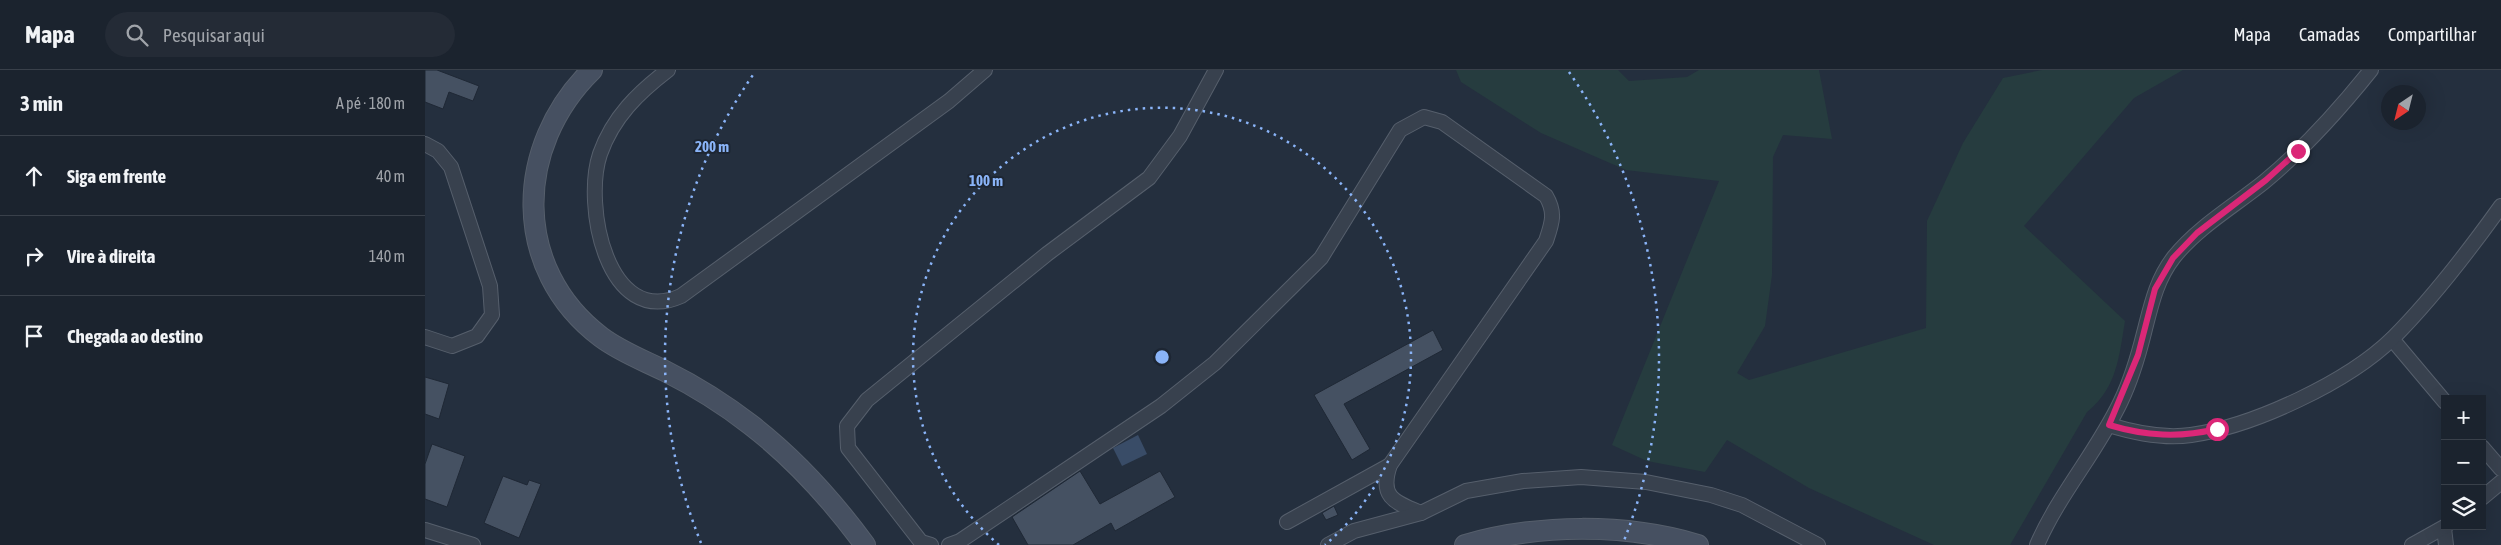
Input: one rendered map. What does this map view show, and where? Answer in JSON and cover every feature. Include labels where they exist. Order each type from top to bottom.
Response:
[{"type":"street","points":[[592,70],[566,99],[555,115],[540,151],[535,170],[533,209],[535,229],[540,248],[554,282],[575,312],[602,338],[617,348],[701,391],[751,424],[777,446],[825,494],[865,545]]},
{"type":"street","points":[[669,70],[636,96],[614,123],[600,155],[593,190],[596,225],[608,259],[627,288],[640,298],[656,302],[665,302],[681,296],[949,102],[985,70]]},
{"type":"street","points":[[931,545],[921,542],[848,448],[847,426],[867,400],[1047,254],[1149,178],[1180,136],[1217,70]]},
{"type":"street","points":[[2037,545],[2061,498],[2109,425],[2133,370],[2155,289],[2173,258],[2197,233],[2266,180],[2298,151],[2329,120],[2371,70]]},
{"type":"street","points":[[949,545],[960,541],[1153,411],[1215,363],[1321,258],[1400,130],[1424,117],[1441,122],[1546,196],[1552,207],[1554,219],[1546,241],[1390,465],[1384,482],[1389,494],[1400,504],[1421,512]]},
{"type":"street","points":[[425,144],[438,151],[451,167],[490,286],[492,315],[477,336],[452,346],[425,337]]},
{"type":"street","points":[[2109,425],[2141,433],[2182,436],[2243,422],[2319,389],[2369,357],[2392,339],[2449,274],[2501,206]]},
{"type":"street","points":[[2392,339],[2441,397]]},
{"type":"street","points":[[2486,452],[2501,469]]},
{"type":"street","points":[[1287,522],[1390,465]]},
{"type":"street","points":[[1328,545],[1354,531],[1421,512],[1466,491],[1495,485],[1552,478],[1614,479],[1679,488],[1742,505],[1817,545]]},
{"type":"street","points":[[2486,495],[2501,482]]},
{"type":"street","points":[[2412,545],[2441,529]]},
{"type":"street","points":[[425,530],[473,545]]},
{"type":"street","points":[[1465,545],[1530,533],[1592,530],[1652,536],[1697,545]]},
{"type":"street","points":[[2445,530],[2446,545]]},
{"type":"green space","points":[[1456,70],[1618,70],[1629,81],[1687,77],[1699,70],[1819,70],[1832,139],[1783,135],[1773,157],[1772,275],[1765,326],[1737,373],[1749,380],[1926,328],[1927,221],[1963,143],[2003,78],[2042,70],[2183,70],[2134,98],[2024,226],[2125,321],[2118,359],[2111,382],[2097,403],[2087,412],[2010,545],[1934,545],[1809,488],[1727,440],[1705,472],[1647,461],[1612,445],[1719,181],[1626,170],[1541,133],[1461,82]]},
{"type":"water","points":[[1138,435],[1147,454],[1122,466],[1113,448]]},
{"type":"building","points":[[425,70],[437,70],[479,86],[473,101],[449,92],[443,109],[425,102]]},
{"type":"building","points":[[1433,330],[1443,350],[1344,404],[1370,449],[1352,460],[1314,395]]},
{"type":"building","points":[[425,377],[449,384],[439,419],[425,414]]},
{"type":"building","points":[[432,444],[465,456],[447,507],[425,499],[425,464]]},
{"type":"building","points":[[1080,471],[1100,504],[1160,471],[1175,497],[1115,531],[1111,523],[1073,545],[1028,545],[1012,517]]},
{"type":"building","points":[[503,476],[527,485],[529,480],[541,484],[519,538],[484,523]]},
{"type":"building","points":[[1334,506],[1338,515],[1326,520],[1322,513]]},
{"type":"route","points":[[2217,429],[2190,436],[2174,436],[2141,433],[2109,425],[2121,401],[2138,355],[2155,289],[2173,258],[2197,233],[2232,208],[2298,151]]}]
